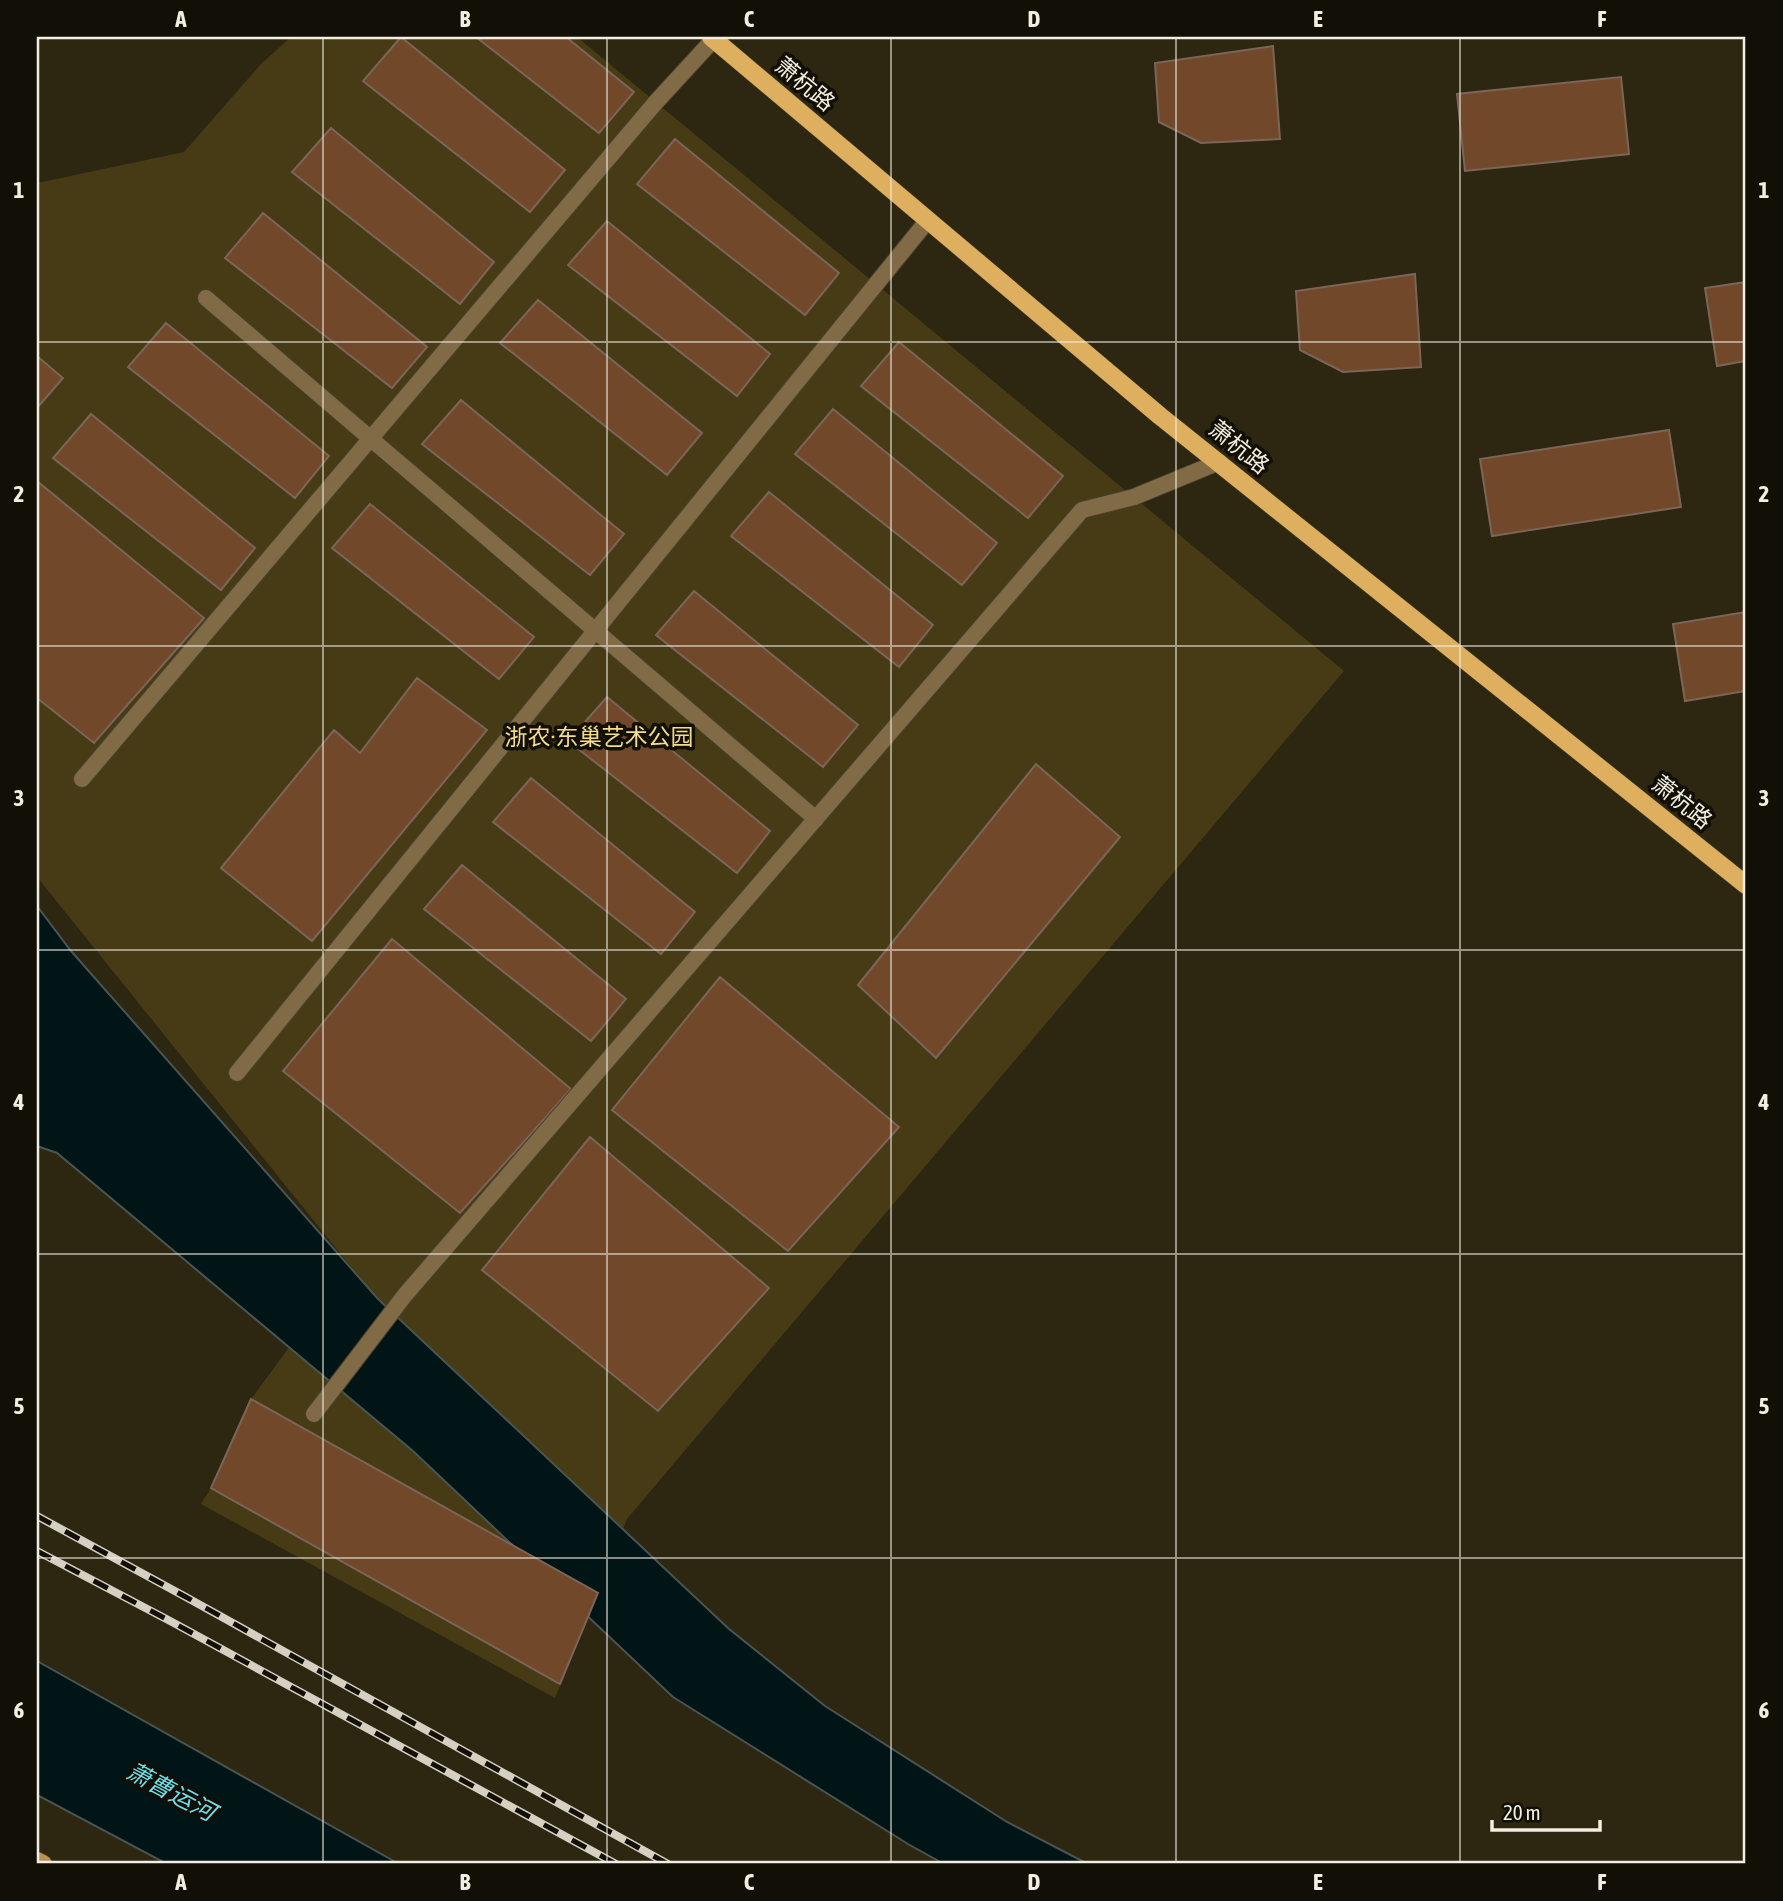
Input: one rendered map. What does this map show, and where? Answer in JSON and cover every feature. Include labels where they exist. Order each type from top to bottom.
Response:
[{"type":"main road","name":"萧杭路","points":[[712,38],[1139,398],[1746,885]]},
{"type":"main road","points":[[37,1861],[43,1864]]},
{"type":"lane","points":[[82,779],[712,38]]},
{"type":"lane","points":[[237,1073],[928,220]]},
{"type":"lane","points":[[206,298],[816,819]]},
{"type":"lane","points":[[314,1414],[405,1295],[1083,510],[1134,497],[1219,462]]},
{"type":"green space","name":"浙农·东巢艺术公园","points":[[291,37],[577,37],[1344,671],[627,1519],[555,1698],[201,1504],[211,1488],[251,1399],[304,1327],[364,1283],[37,877],[37,183],[184,152],[261,64]]},
{"type":"water","points":[[37,906],[71,951],[378,1299],[729,1629],[825,1706],[1007,1822],[1088,1864],[944,1864],[673,1697],[413,1451],[57,1153],[37,1146]]},
{"type":"water","name":"萧曹运河","points":[[37,1661],[399,1864],[167,1864],[37,1795]]},
{"type":"building","points":[[401,37],[565,170],[530,212],[363,81]]},
{"type":"building","points":[[476,37],[566,37],[634,92],[599,133]]},
{"type":"building","points":[[1273,46],[1280,139],[1201,143],[1159,122],[1155,63]]},
{"type":"building","points":[[1621,77],[1629,154],[1465,171],[1457,94]]},
{"type":"building","points":[[331,128],[494,262],[460,304],[292,172]]},
{"type":"building","points":[[675,139],[839,273],[805,315],[637,184]]},
{"type":"building","points":[[263,213],[427,347],[392,388],[225,258]]},
{"type":"building","points":[[607,221],[770,354],[737,396],[568,265]]},
{"type":"building","points":[[1415,274],[1421,367],[1343,372],[1300,350],[1296,291]]},
{"type":"building","points":[[1746,282],[1746,361],[1717,366],[1705,288]]},
{"type":"building","points":[[538,300],[702,433],[667,475],[500,343]]},
{"type":"building","points":[[166,323],[329,456],[295,498],[128,367]]},
{"type":"building","points":[[899,342],[1063,476],[1028,518],[861,386]]},
{"type":"building","points":[[37,356],[63,378],[37,408]]},
{"type":"building","points":[[461,400],[624,534],[590,575],[422,444]]},
{"type":"building","points":[[833,409],[997,543],[962,585],[795,454]]},
{"type":"building","points":[[91,414],[255,548],[221,590],[53,458]]},
{"type":"building","points":[[1669,430],[1681,507],[1492,536],[1480,459]]},
{"type":"building","points":[[37,481],[204,618],[94,743],[37,698]]},
{"type":"building","points":[[769,492],[933,625],[899,667],[731,536]]},
{"type":"building","points":[[370,504],[534,637],[499,679],[332,548]]},
{"type":"building","points":[[694,591],[858,725],[823,767],[656,635]]},
{"type":"building","points":[[1746,612],[1746,691],[1685,701],[1673,624]]},
{"type":"building","points":[[417,678],[487,730],[312,941],[221,868],[334,730],[360,753]]},
{"type":"building","points":[[607,697],[770,831],[737,873],[568,741]]},
{"type":"building","points":[[1036,764],[1120,837],[936,1058],[858,985]]},
{"type":"building","points":[[531,778],[695,912],[661,954],[493,822]]},
{"type":"building","points":[[462,865],[626,999],[591,1041],[424,909]]},
{"type":"building","points":[[392,939],[571,1089],[460,1213],[283,1071]]},
{"type":"building","points":[[720,977],[899,1127],[788,1251],[612,1110]]},
{"type":"building","points":[[590,1137],[769,1288],[658,1411],[482,1270]]},
{"type":"building","points":[[251,1399],[598,1593],[560,1684],[211,1488]]},
{"type":"railway","points":[[37,1516],[668,1864]]},
{"type":"railway","points":[[37,1551],[616,1864]]}]
